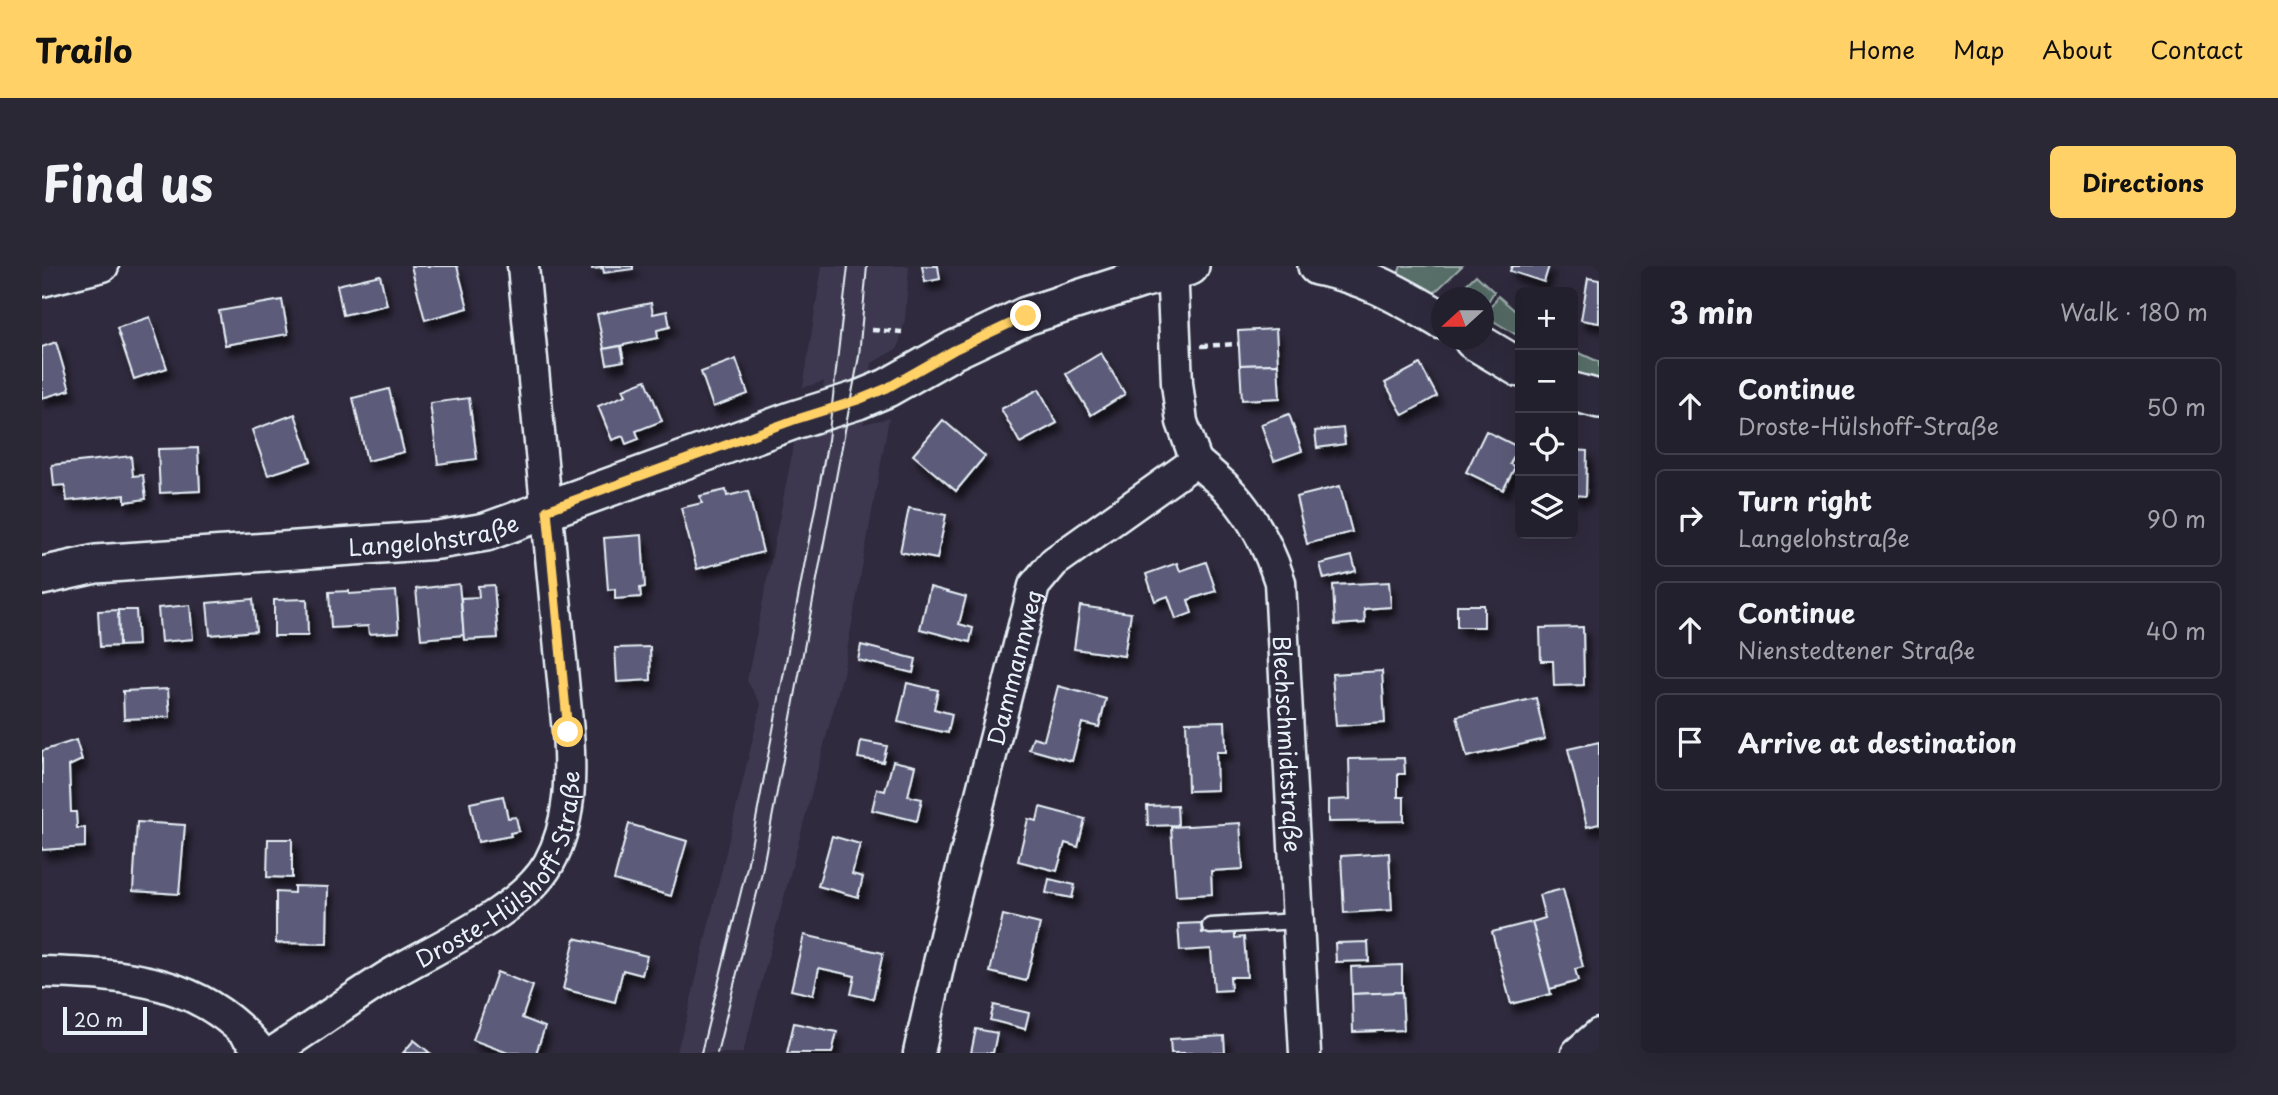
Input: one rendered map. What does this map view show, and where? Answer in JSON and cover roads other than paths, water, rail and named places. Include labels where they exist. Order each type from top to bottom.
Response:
[{"type":"street","points":[[42,281],[103,266]]},
{"type":"street","name":"Droste-Hülshoff-Straße","points":[[272,1053],[391,975],[509,906],[536,881],[560,840],[568,802],[570,760],[523,266]]},
{"type":"street","points":[[1317,266],[1347,272],[1384,286],[1431,314]]},
{"type":"street","points":[[1178,267],[1177,383],[1182,422],[1196,461]]},
{"type":"street","name":"Langelohstraße","points":[[42,576],[96,564],[463,537],[515,522],[887,388],[954,350],[1026,316],[1178,267]]},
{"type":"street","points":[[1490,350],[1515,365]]},
{"type":"street","points":[[1578,393],[1599,399]]},
{"type":"street","name":"Blechschmidtstraße","points":[[1196,461],[1232,494],[1248,516],[1272,557],[1280,582],[1304,1053]]},
{"type":"street","name":"Dammannweg","points":[[919,1053],[944,936],[1034,586],[1054,562],[1196,461]]},
{"type":"street","points":[[42,972],[120,978],[164,985],[195,996],[223,1013],[249,1035],[262,1053]]},
{"type":"street","points":[[1577,1053],[1599,1034]]},
{"type":"lane","points":[[1210,926],[1298,921]]},
{"type":"tram line","points":[[701,1053],[747,867],[828,440],[848,266]]},
{"type":"tram line","points":[[717,1053],[761,877],[859,356],[867,266]]}]
